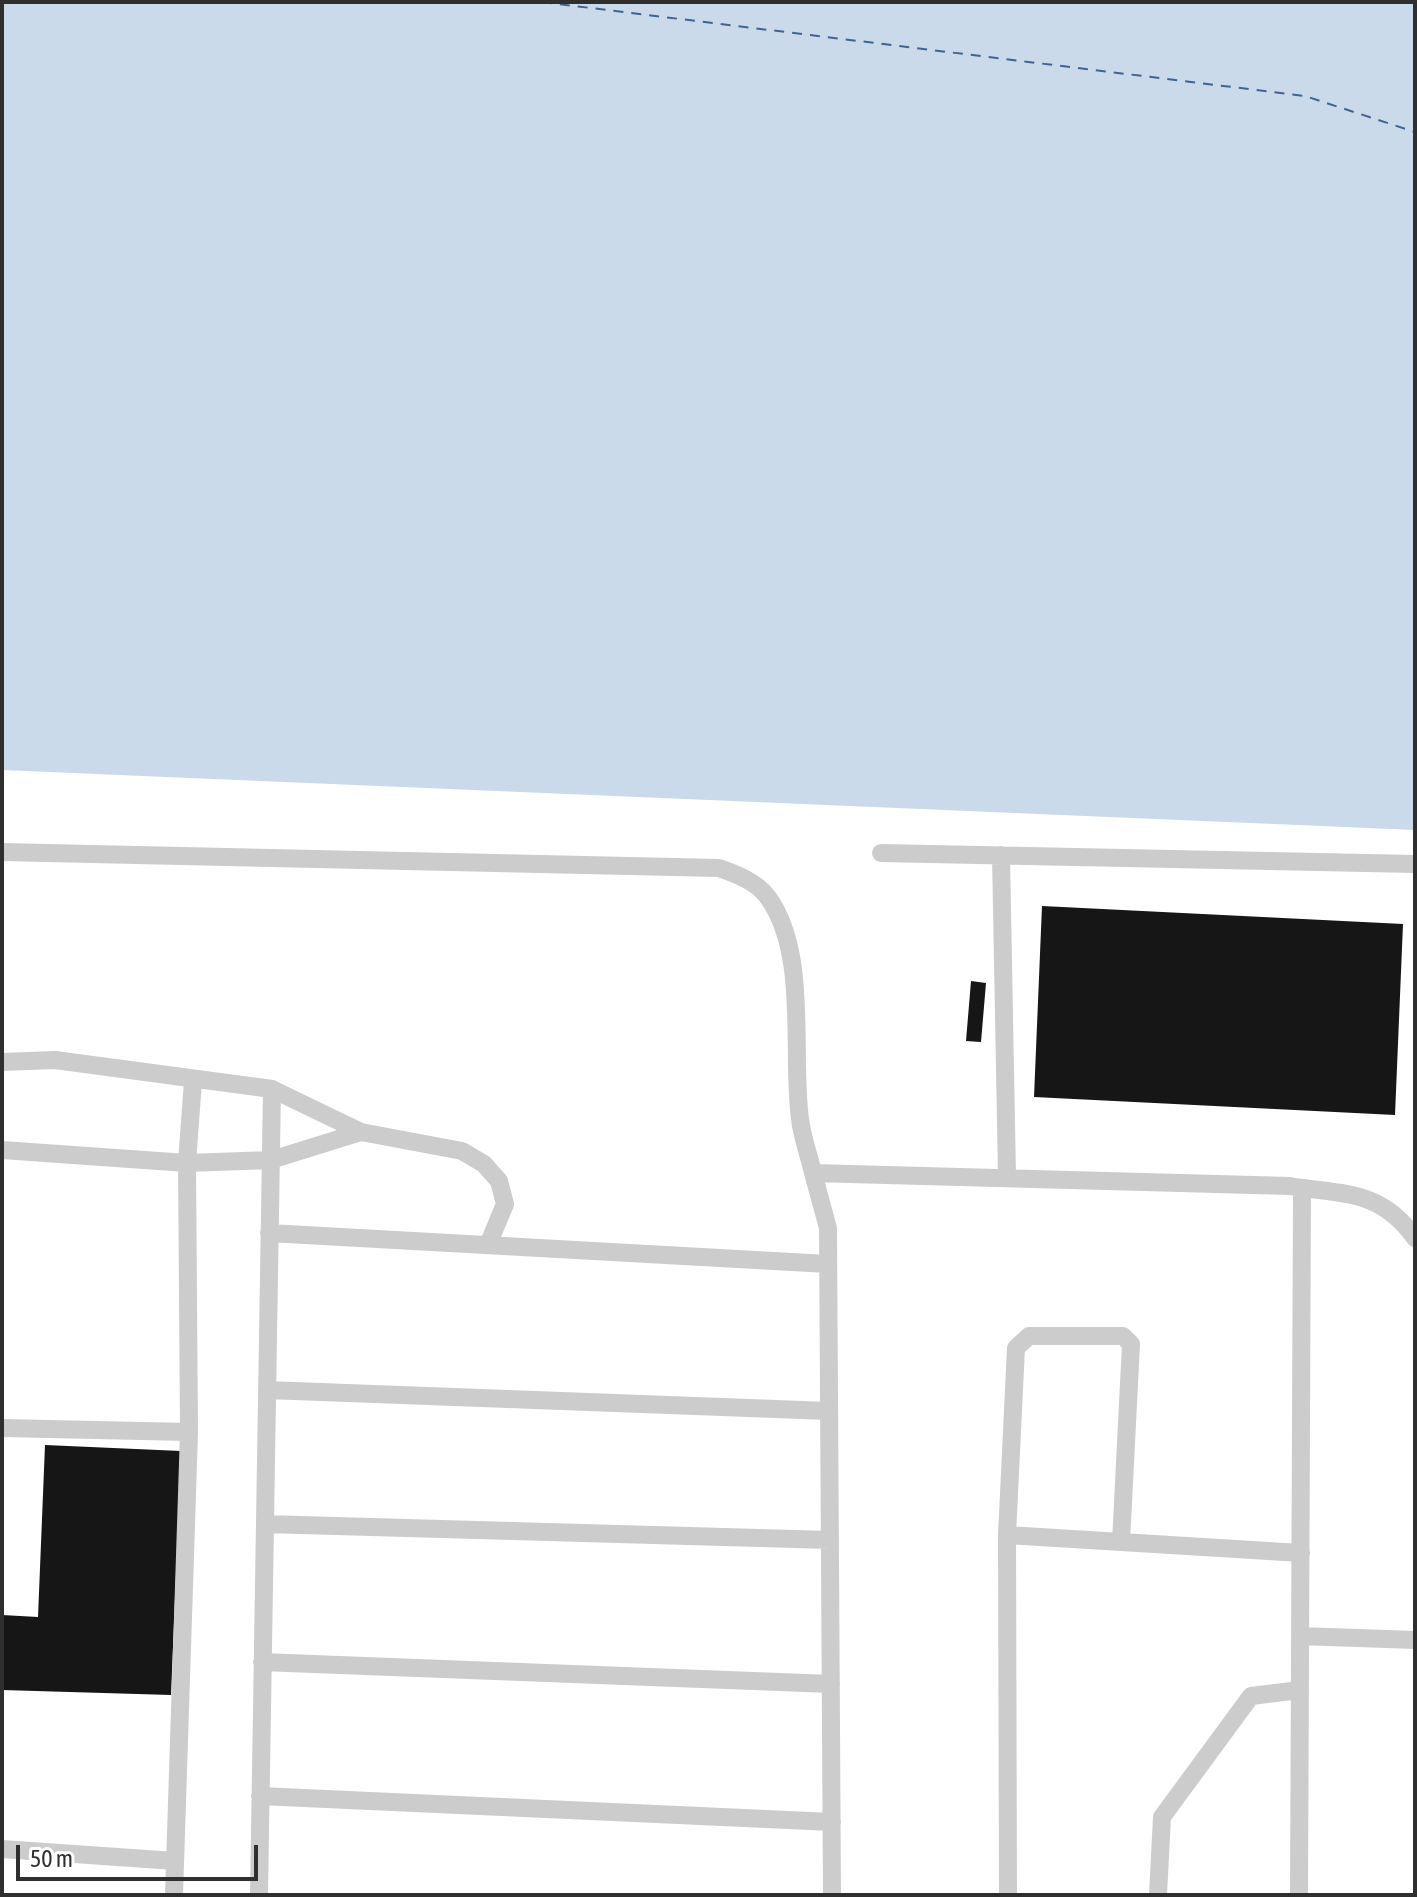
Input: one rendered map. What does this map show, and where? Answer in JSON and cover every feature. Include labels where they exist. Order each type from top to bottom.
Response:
[{"type":"lane","points":[[2,852],[719,868],[745,878],[767,896],[783,932],[795,981],[800,1119],[828,1228],[832,1895]]},
{"type":"lane","points":[[881,853],[1415,864]]},
{"type":"lane","points":[[1001,855],[1007,1176]]},
{"type":"lane","points":[[2,1062],[55,1060],[193,1081],[272,1089],[361,1132],[462,1151],[484,1164],[499,1181],[505,1204],[488,1245]]},
{"type":"lane","points":[[174,1895],[189,1432],[187,1163],[193,1081]]},
{"type":"lane","points":[[259,1895],[272,1089]]},
{"type":"lane","points":[[2,1150],[187,1163],[271,1160],[361,1132]]},
{"type":"lane","points":[[813,1173],[1007,1176],[1302,1188],[1365,1196],[1389,1210],[1415,1238]]},
{"type":"lane","points":[[1299,1895],[1302,1188]]},
{"type":"lane","points":[[269,1233],[828,1264]]},
{"type":"lane","points":[[1008,1895],[1007,1535],[1016,1348],[1021,1340],[1029,1336],[1123,1336],[1131,1344],[1121,1542]]},
{"type":"lane","points":[[267,1390],[829,1411]]},
{"type":"lane","points":[[2,1428],[189,1432]]},
{"type":"lane","points":[[265,1524],[830,1540]]},
{"type":"lane","points":[[1007,1535],[1301,1553]]},
{"type":"lane","points":[[1300,1636],[1415,1640]]},
{"type":"lane","points":[[262,1662],[831,1684]]},
{"type":"lane","points":[[1158,1895],[1162,1817],[1251,1696],[1300,1690]]},
{"type":"lane","points":[[260,1796],[832,1822]]},
{"type":"lane","points":[[2,1849],[175,1861]]},
{"type":"water","points":[[2,2],[1415,2],[1415,830],[2,770]]},
{"type":"building","points":[[1042,906],[1403,924],[1395,1115],[1034,1097]]},
{"type":"building","points":[[971,981],[986,983],[981,1042],[966,1041]]},
{"type":"building","points":[[45,1445],[181,1451],[171,1695],[2,1690],[2,1615],[38,1617]]},
{"type":"ferry route","points":[[542,2],[1305,96],[1415,132]]}]
